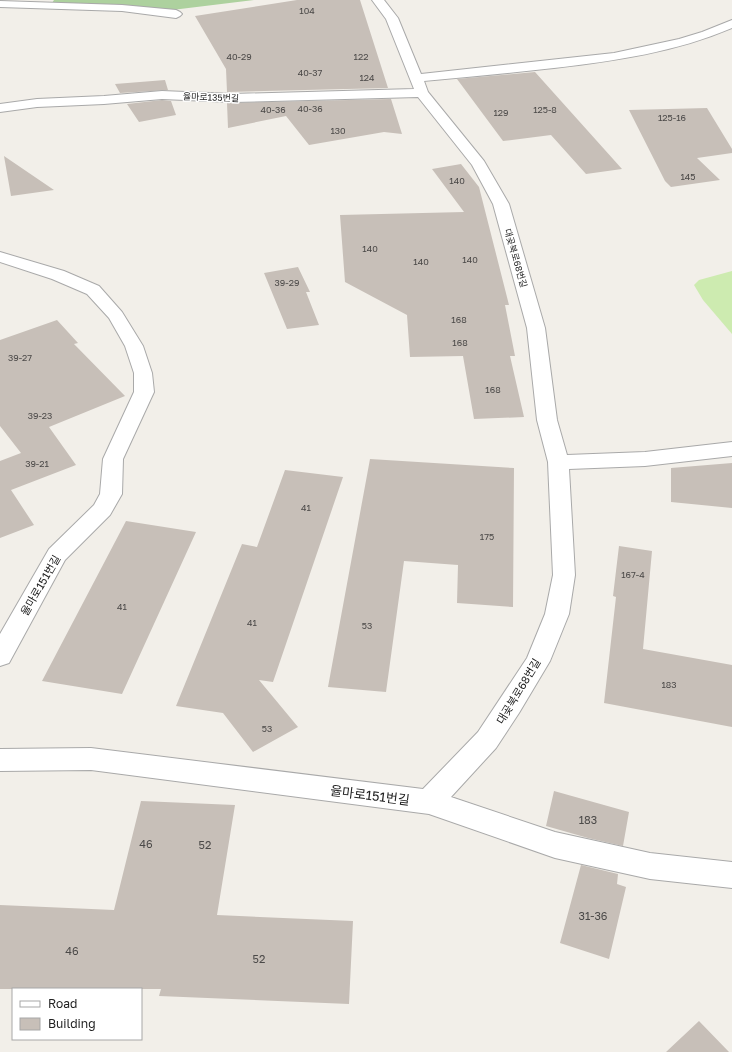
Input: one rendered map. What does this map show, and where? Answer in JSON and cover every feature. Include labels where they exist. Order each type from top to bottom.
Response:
[{"type":"lane","name":"대곶북로68번길","points":[[378,0],[392,18],[419,85],[479,164],[501,204],[536,328],[547,420],[558,462],[564,575],[557,614],[538,661],[487,740],[429,802]]},
{"type":"lane","points":[[0,4],[122,8],[176,14]]},
{"type":"lane","points":[[419,85],[614,57],[682,42],[706,35],[732,24]]},
{"type":"lane","name":"율마로135번길","points":[[0,108],[37,103],[104,100],[162,95],[233,98],[419,85]]},
{"type":"lane","name":"율마로151번길","points":[[0,257],[58,275],[93,290],[116,316],[134,346],[143,372],[144,392],[113,459],[110,494],[102,510],[57,555],[0,656]]},
{"type":"lane","points":[[558,462],[604,462],[673,457],[732,449]]},
{"type":"lane","name":"율마로151번길","points":[[0,760],[90,759],[429,802],[555,846],[650,866],[732,874]]},
{"type":"green space","points":[[54,0],[254,0],[172,10],[52,3]]},
{"type":"green space","points":[[732,271],[732,334],[703,300],[694,285],[699,280]]},
{"type":"building","points":[[297,0],[360,0],[388,88],[227,92],[226,69],[195,16]]},
{"type":"building","points":[[535,72],[622,169],[586,174],[551,135],[503,141],[457,79]]},
{"type":"building","points":[[165,80],[168,90],[120,93],[115,84]]},
{"type":"building","points":[[391,99],[402,134],[384,132],[309,145],[286,116],[228,128],[227,103]]},
{"type":"building","points":[[162,100],[171,101],[176,115],[139,122],[127,104]]},
{"type":"building","points":[[707,108],[732,149],[732,153],[697,158],[720,180],[671,187],[665,181],[629,110]]},
{"type":"building","points":[[4,156],[54,190],[11,196]]},
{"type":"building","points":[[461,164],[479,187],[509,305],[505,305],[515,356],[510,356],[524,417],[474,419],[463,356],[410,357],[407,315],[345,282],[340,215],[464,212],[432,169]]},
{"type":"building","points":[[298,267],[310,292],[306,292],[319,325],[287,329],[264,273]]},
{"type":"building","points":[[57,320],[78,343],[74,344],[125,396],[49,427],[76,465],[11,490],[34,525],[0,538],[0,461],[21,453],[0,426],[0,340]]},
{"type":"building","points":[[370,459],[514,468],[513,607],[457,603],[458,565],[404,561],[386,692],[328,687]]},
{"type":"building","points":[[732,463],[732,508],[671,502],[671,468]]},
{"type":"building","points":[[285,470],[343,477],[273,682],[259,680],[298,727],[253,752],[223,713],[176,706],[242,544],[257,547]]},
{"type":"building","points":[[126,521],[196,532],[122,694],[42,681]]},
{"type":"building","points":[[619,546],[652,551],[643,649],[732,665],[732,727],[604,703],[616,597],[613,596]]},
{"type":"building","points":[[554,791],[629,812],[623,846],[546,826]]},
{"type":"building","points":[[141,801],[235,805],[217,915],[353,921],[349,1004],[159,996],[161,989],[142,988],[0,989],[0,905],[114,910]]},
{"type":"building","points":[[581,865],[618,874],[617,884],[626,887],[609,959],[560,943]]},
{"type":"building","points":[[699,1021],[729,1052],[666,1052]]}]
